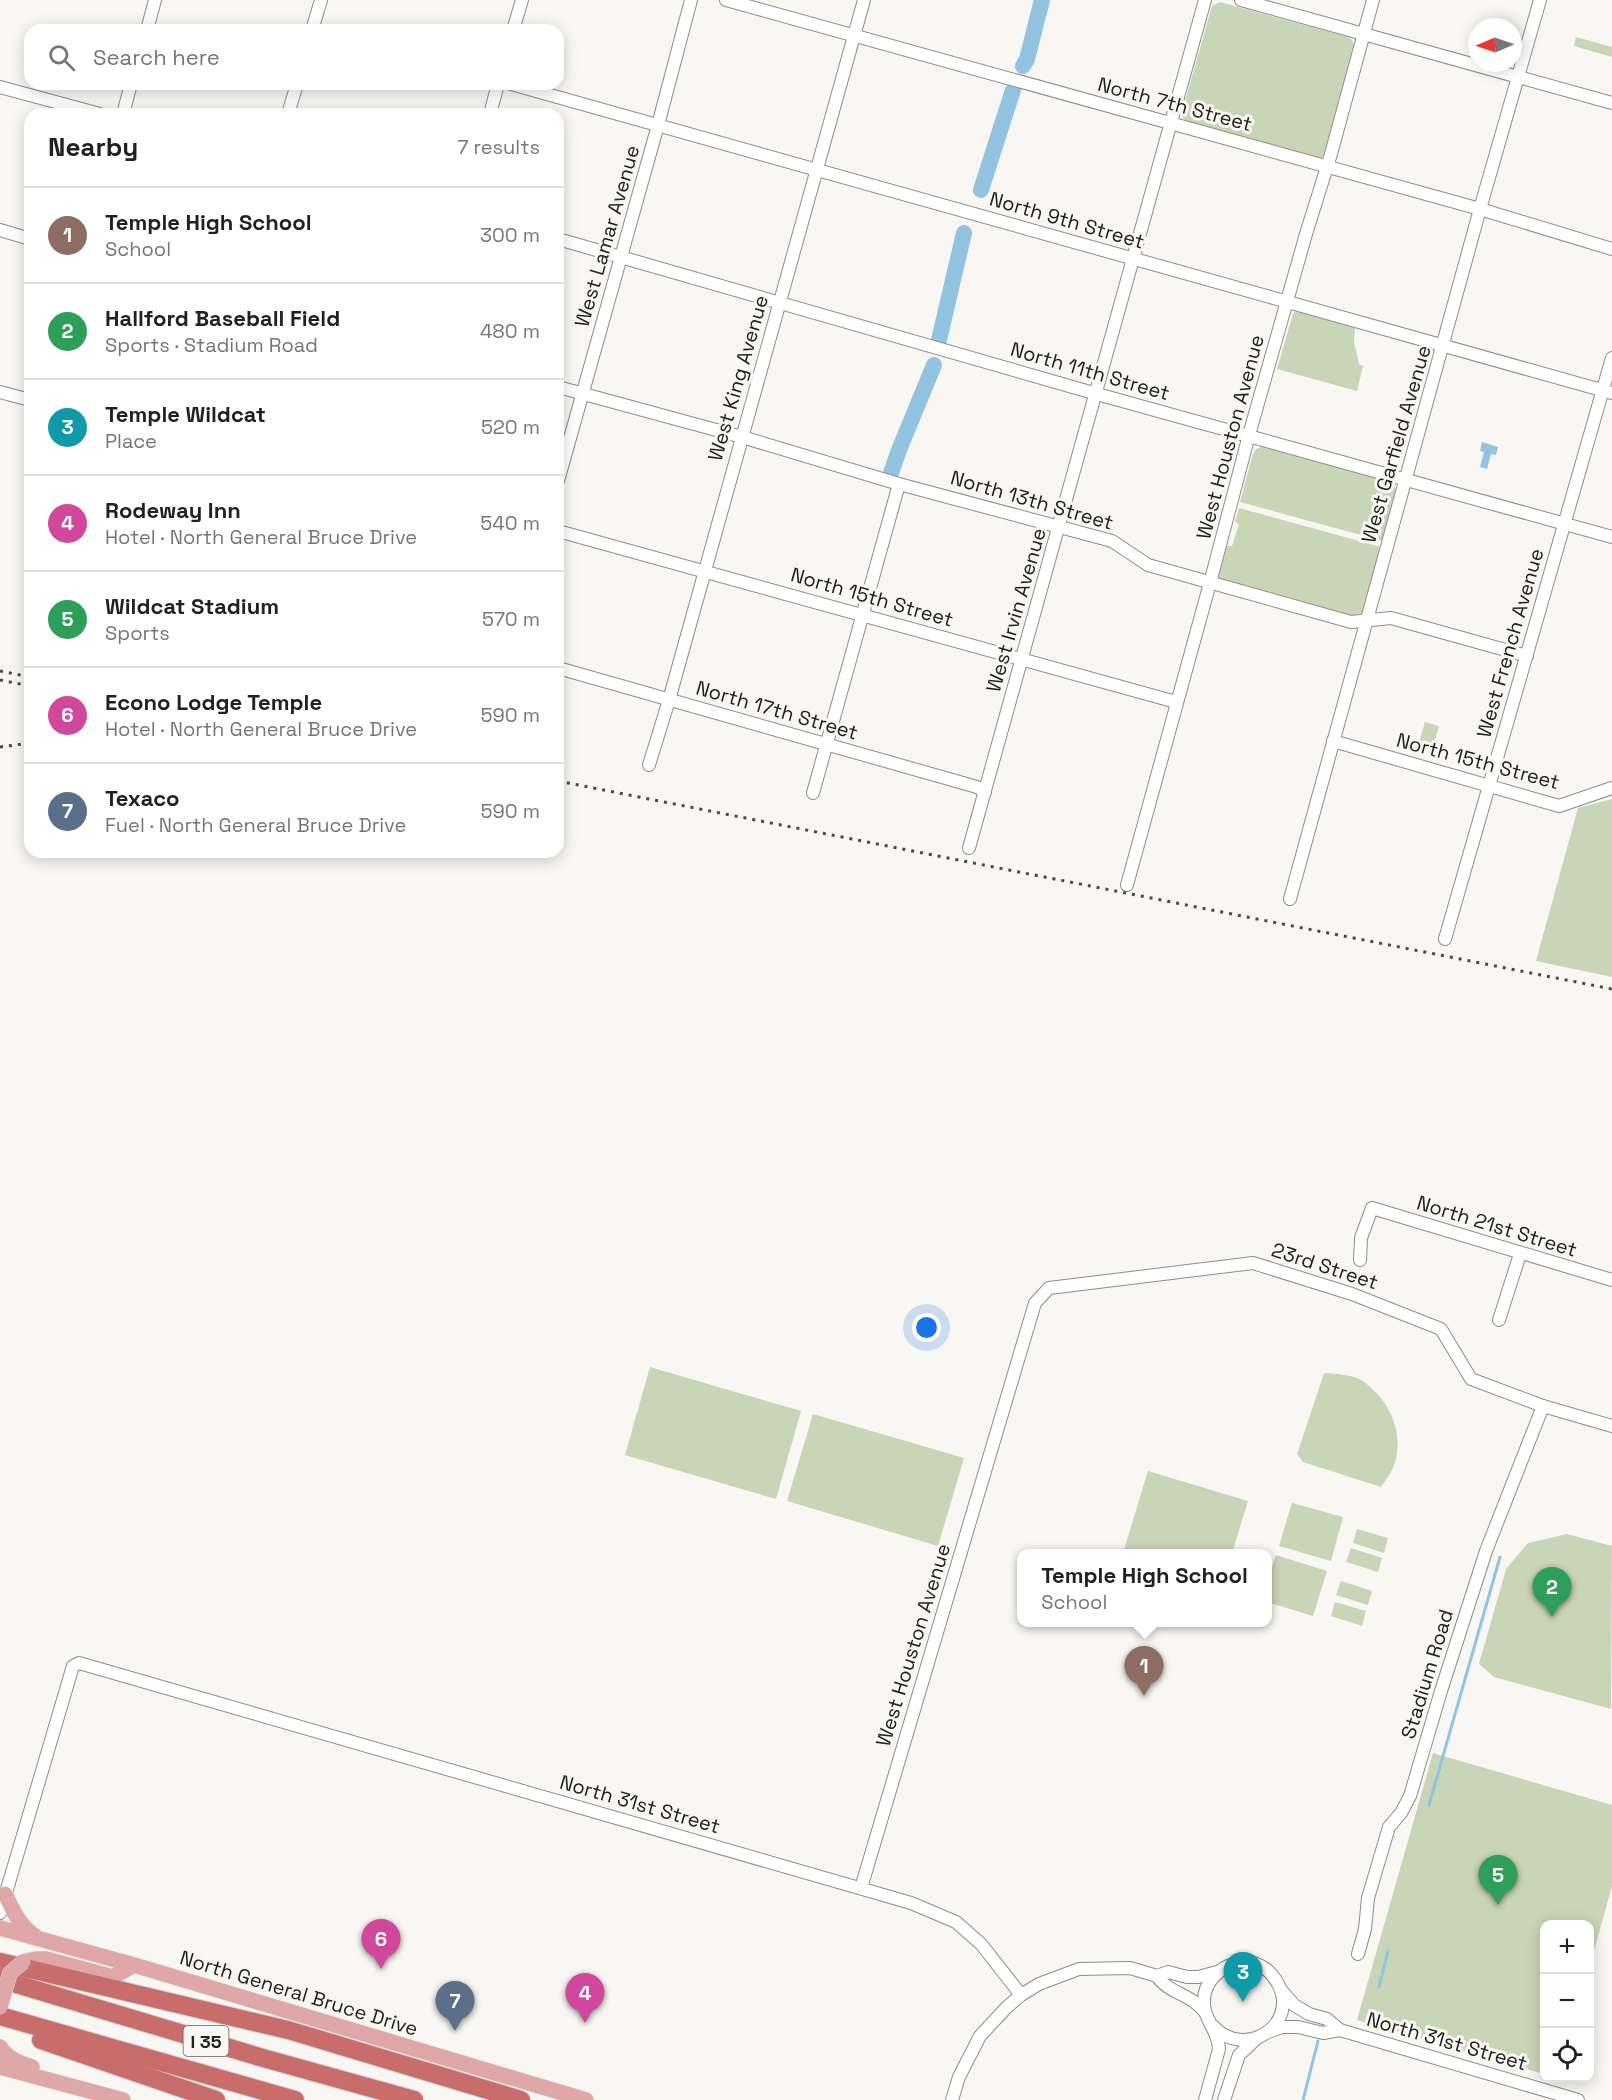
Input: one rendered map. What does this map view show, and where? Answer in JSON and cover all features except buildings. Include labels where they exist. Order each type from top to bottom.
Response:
[{"type":"highway","points":[[0,1962],[288,2030],[521,2100]]},
{"type":"highway","name":"I 35","points":[[0,1979],[263,2058],[414,2100]]},
{"type":"highway","name":"I 35","points":[[0,2016],[295,2100]]},
{"type":"highway","points":[[0,2025],[216,2100]]},
{"type":"main road","points":[[5,1890],[13,1912],[23,1928],[40,1939]]},
{"type":"main road","name":"North General Bruce Drive","points":[[0,1928],[134,1965],[586,2100]]},
{"type":"main road","points":[[0,2007],[10,1973],[23,1962],[46,1959],[113,1977],[134,1965]]},
{"type":"main road","points":[[0,2047],[5,2055],[19,2063],[62,2076],[70,2086]]},
{"type":"main road","points":[[3,2068],[123,2100]]},
{"type":"street","points":[[149,24],[155,0]]},
{"type":"street","points":[[316,24],[321,0]]},
{"type":"street","points":[[515,24],[522,0]]},
{"type":"street","name":"West Lamar Avenue","points":[[564,460],[691,0]]},
{"type":"street","name":"North 7th Street","points":[[726,0],[1480,209],[1612,249]]},
{"type":"street","name":"West King Avenue","points":[[649,765],[864,0]]},
{"type":"street","name":"West Irvin Avenue","points":[[969,848],[1205,0]]},
{"type":"street","points":[[1241,0],[1612,104]]},
{"type":"street","name":"West Houston Avenue","points":[[1127,885],[1249,435],[1373,0]]},
{"type":"street","name":"West Garfield Avenue","points":[[1290,899],[1480,209],[1540,0]]},
{"type":"street","points":[[0,87],[78,108]]},
{"type":"street","points":[[125,108],[129,90]]},
{"type":"street","points":[[290,108],[295,90]]},
{"type":"street","points":[[492,108],[496,90]]},
{"type":"street","name":"North 9th Street","points":[[533,90],[1607,392]]},
{"type":"street","points":[[0,230],[24,237]]},
{"type":"street","name":"North 11th Street","points":[[564,241],[1097,394],[1612,537]]},
{"type":"street","name":"West French Avenue","points":[[1445,939],[1564,524],[1607,392],[1612,358]]},
{"type":"street","name":"North 13th Street","points":[[564,389],[1112,541],[1148,565],[1210,583],[1351,622],[1391,618],[1527,656]]},
{"type":"street","points":[[0,392],[24,398]]},
{"type":"street","points":[[813,793],[899,483]]},
{"type":"street","name":"North 15th Street","points":[[564,533],[1176,702]]},
{"type":"street","name":"North 17th Street","points":[[564,671],[977,787],[985,792]]},
{"type":"street","name":"North 15th Street","points":[[1333,741],[1559,806],[1612,788]]},
{"type":"street","name":"North 21st Street","points":[[1360,1260],[1361,1238],[1372,1208],[1612,1280]]},
{"type":"street","points":[[1499,1320],[1520,1254]]},
{"type":"street","name":"23rd Street","points":[[1002,1412],[1035,1303],[1049,1288],[1253,1263],[1352,1294],[1441,1329],[1471,1379],[1544,1406],[1612,1426]]},
{"type":"street","name":"Stadium Road","points":[[1358,1954],[1365,1929],[1368,1898],[1389,1827],[1401,1813],[1410,1796],[1486,1551],[1544,1406]]},
{"type":"street","name":"West Houston Avenue","points":[[861,1888],[1002,1412]]},
{"type":"street","name":"North 31st Street","points":[[5,1890],[74,1666],[79,1663],[911,1903],[956,1922],[981,1944],[1021,1995]]},
{"type":"street","points":[[0,1912],[5,1890]]},
{"type":"street","points":[[1205,2012],[1206,1987],[1217,1972],[1237,1962],[1250,1962],[1263,1967],[1273,1976],[1280,1988],[1283,2001],[1281,2014],[1274,2026],[1239,2055],[1224,2100]]},
{"type":"street","points":[[952,2100],[959,2077],[980,2036],[1006,2008],[1039,1984],[1079,1969],[1130,1968],[1157,1976],[1168,1972],[1187,1977],[1198,1977],[1217,1972]]},
{"type":"street","points":[[1157,1976],[1164,1986],[1194,2000],[1205,2012],[1213,2026],[1219,2049],[1205,2100]]},
{"type":"street","name":"North 31st Street","points":[[1280,1988],[1294,2005],[1309,2014],[1327,2019],[1340,2030],[1545,2095],[1578,2100]]},
{"type":"street","points":[[1213,2026],[1229,2038],[1241,2041],[1263,2035]]},
{"type":"street","name":"North 31st Street","points":[[1263,2035],[1282,2027],[1298,2027],[1323,2033],[1340,2030]]},
{"type":"green space","points":[[1220,2],[1352,40],[1354,45],[1324,155],[1321,158],[1313,159],[1186,122],[1181,115],[1212,6]]},
{"type":"green space","points":[[1576,37],[1612,47],[1612,57],[1574,46]]},
{"type":"green space","points":[[1296,311],[1355,328],[1354,342],[1359,364],[1363,366],[1357,391],[1277,369],[1293,314]]},
{"type":"green space","points":[[1262,446],[1393,483],[1396,490],[1383,541],[1240,502],[1252,457],[1255,450]]},
{"type":"green space","points":[[1239,508],[1381,547],[1362,613],[1355,616],[1218,578],[1227,546],[1232,546],[1239,524],[1235,522]]},
{"type":"green space","points":[[1425,722],[1439,726],[1432,751],[1418,747]]},
{"type":"green space","points":[[1612,799],[1612,977],[1536,961],[1578,808]]},
{"type":"green space","points":[[650,1367],[801,1411],[776,1499],[625,1455]]},
{"type":"green space","points":[[1324,1373],[1348,1375],[1361,1380],[1379,1395],[1392,1416],[1398,1439],[1397,1451],[1393,1469],[1381,1487],[1303,1462],[1297,1454]]},
{"type":"green space","points":[[813,1414],[964,1458],[938,1546],[787,1501]]},
{"type":"green space","points":[[1148,1471],[1248,1501],[1233,1549],[1124,1549]]},
{"type":"green space","points":[[1292,1503],[1343,1517],[1331,1561],[1279,1546]]},
{"type":"green space","points":[[1357,1529],[1388,1538],[1384,1553],[1353,1543]]},
{"type":"green space","points":[[1567,1534],[1612,1546],[1611,1709],[1494,1677],[1479,1664],[1506,1569],[1528,1543]]},
{"type":"green space","points":[[1351,1548],[1382,1558],[1378,1572],[1346,1562]]},
{"type":"green space","points":[[1276,1555],[1327,1571],[1313,1616],[1272,1604],[1272,1568]]},
{"type":"green space","points":[[1341,1581],[1372,1591],[1368,1605],[1336,1595]]},
{"type":"green space","points":[[1335,1602],[1366,1611],[1362,1626],[1331,1616]]},
{"type":"green space","points":[[1433,1753],[1612,1805],[1612,1886],[1594,1951],[1594,1920],[1540,1920],[1540,2073],[1357,2020]]},
{"type":"water","points":[[1482,442],[1498,447],[1496,455],[1491,454],[1487,469],[1480,467],[1484,452],[1480,451]]},
{"type":"waterway","points":[[1023,66],[1027,59],[1042,0]]},
{"type":"waterway","points":[[981,190],[1013,90]]},
{"type":"waterway","points":[[939,340],[964,233]]},
{"type":"waterway","points":[[891,473],[934,365]]},
{"type":"waterway","points":[[1429,1805],[1500,1557]]},
{"type":"waterway","points":[[1379,1987],[1388,1951]]},
{"type":"waterway","points":[[1303,2100],[1318,2041]]},
{"type":"railway","points":[[0,671],[24,676]]},
{"type":"railway","points":[[0,680],[24,685]]},
{"type":"railway","points":[[0,747],[24,744]]},
{"type":"railway","points":[[564,782],[1612,989]]},
{"type":"place","name":"Hallford Baseball Field","points":[[1552,1617]]},
{"type":"place","name":"Temple High School","points":[[1144,1696]]},
{"type":"place","name":"Wildcat Stadium","points":[[1498,1905]]},
{"type":"place","name":"Econo Lodge Temple","points":[[381,1969]]},
{"type":"place","name":"Temple Wildcat","points":[[1243,2002]]},
{"type":"place","name":"Rodeway Inn","points":[[585,2023]]},
{"type":"place","name":"Texaco","points":[[455,2031]]}]
